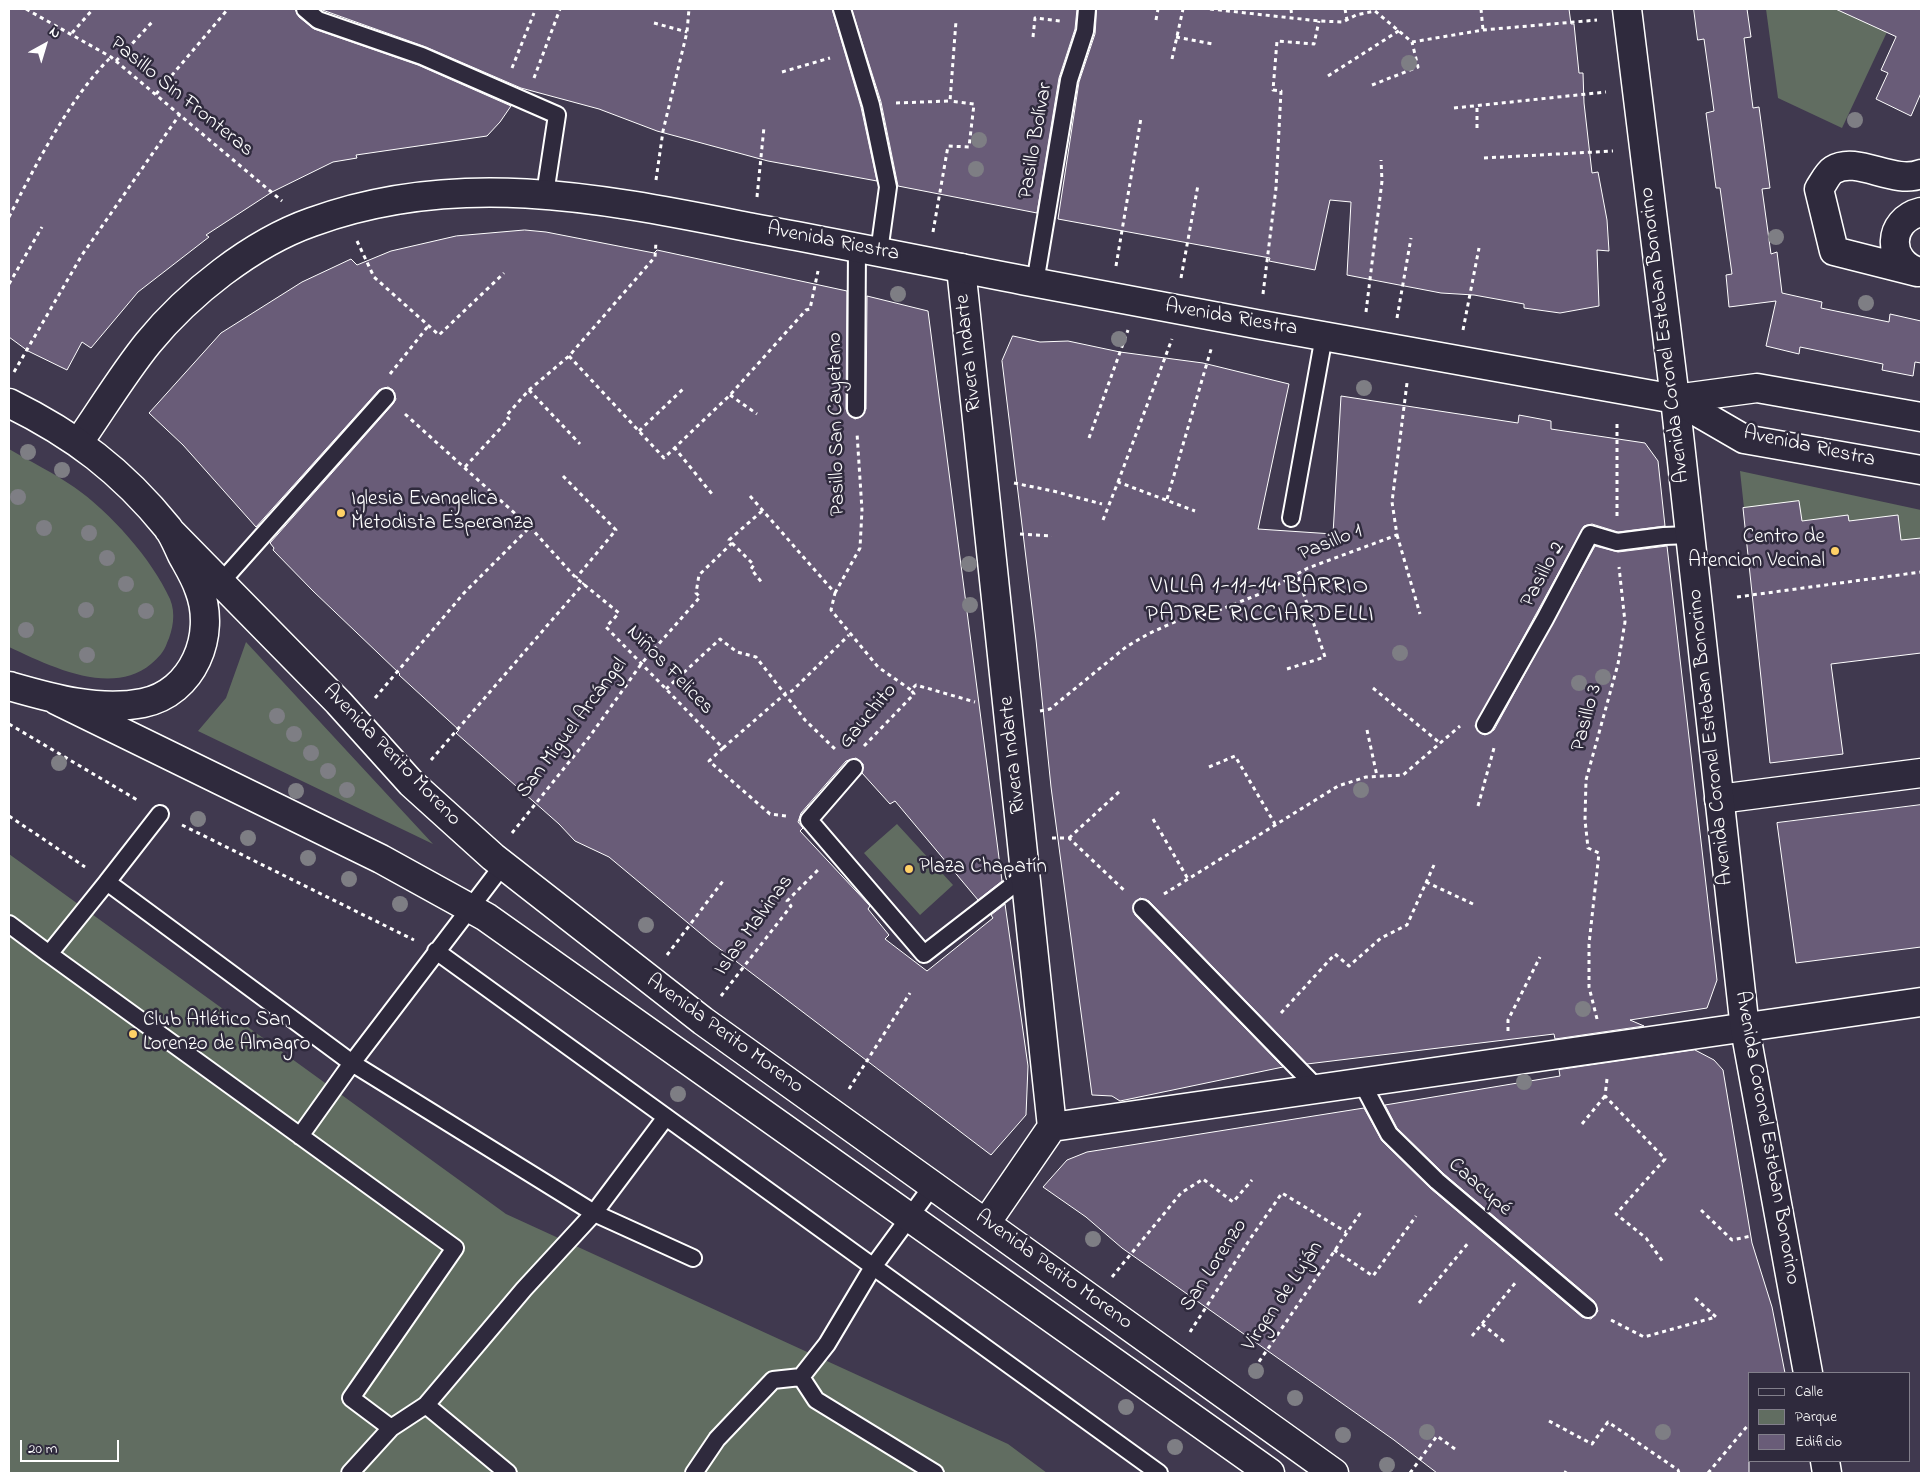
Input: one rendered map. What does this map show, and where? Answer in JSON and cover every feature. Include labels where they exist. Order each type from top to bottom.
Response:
[{"type":"street","name":"Avenida Coronel Esteban Bonorino","points":[[1628,13],[1675,399],[1745,1029],[1808,1372]]},
{"type":"street","points":[[1919,272],[1834,251],[1819,189],[1833,170],[1852,165],[1891,176],[1912,178],[1921,174]]},
{"type":"street","name":"Avenida Riestra","points":[[79,442],[149,342],[196,295],[240,258],[308,223],[342,211],[417,196],[486,190],[545,194],[655,208],[1035,283],[1675,399],[1756,388],[1921,417]]},
{"type":"street","points":[[1919,272],[1902,261],[1896,252],[1896,233],[1913,215],[1921,192]]},
{"type":"street","name":"Rivera Indarte","points":[[961,268],[1024,840],[1052,1127]]},
{"type":"street","name":"Avenida Riestra","points":[[1675,399],[1744,439],[1921,470]]},
{"type":"street","points":[[9,403],[49,423],[79,442],[115,471],[169,530],[200,590],[204,611],[200,656],[188,676],[165,695],[143,702],[113,706],[56,700],[9,686]]},
{"type":"street","name":"Avenida Perito Moreno","points":[[169,530],[222,581],[411,783],[498,861],[703,1021],[1334,1473]]},
{"type":"street","name":"Avenida Perito Moreno","points":[[56,700],[381,859],[500,927],[1270,1473]]},
{"type":"street","points":[[1719,799],[1921,773]]},
{"type":"street","points":[[986,1223],[1052,1127],[1319,1090],[1604,1046],[1745,1029],[1921,1002]]},
{"type":"lane","points":[[305,9],[318,20],[422,56],[557,115],[545,194]]},
{"type":"lane","name":"Pasillo San Cayetano","points":[[842,9],[871,105],[888,187],[868,250],[856,410]]},
{"type":"lane","name":"Pasillo Bolívar","points":[[1035,283],[1069,80],[1086,16]]},
{"type":"lane","points":[[1291,518],[1324,336]]},
{"type":"lane","points":[[222,581],[386,397]]},
{"type":"lane","name":"Pasillo 2","points":[[1485,725],[1545,619],[1590,534],[1616,542],[1690,535]]},
{"type":"lane","points":[[852,766],[809,820],[924,954],[1026,875]]},
{"type":"lane","points":[[49,954],[160,814]]},
{"type":"lane","points":[[300,1136],[352,1063],[469,908],[498,861]]},
{"type":"lane","points":[[107,882],[352,1063],[594,1213],[693,1258]]},
{"type":"lane","points":[[1142,908],[1319,1090]]},
{"type":"lane","points":[[9,924],[455,1248],[351,1398],[391,1428]]},
{"type":"lane","points":[[436,952],[1159,1473]]},
{"type":"lane","name":"Caacupé","points":[[1362,1083],[1389,1134],[1485,1222],[1588,1309]]},
{"type":"lane","points":[[350,1473],[391,1428],[426,1405],[517,1297],[594,1213],[666,1117]]},
{"type":"lane","points":[[694,1473],[717,1439],[773,1380],[802,1377],[828,1344],[873,1267],[933,1185]]},
{"type":"lane","points":[[802,1377],[816,1400],[935,1473]]},
{"type":"lane","points":[[426,1405],[508,1473]]},
{"type":"path","name":"Pasillo Sin Fronteras","points":[[26,9],[111,57],[308,223]]},
{"type":"path","points":[[72,34],[93,9]]},
{"type":"path","points":[[156,94],[228,9]]},
{"type":"path","points":[[526,100],[560,9]]},
{"type":"path","points":[[465,467],[509,419],[506,416],[529,390],[569,356],[655,257],[655,208],[663,131],[687,32],[688,9]]},
{"type":"path","points":[[1156,20],[1158,9]]},
{"type":"path","points":[[1172,59],[1183,9]]},
{"type":"path","points":[[1210,9],[1319,21],[1347,20],[1356,15],[1375,10],[1412,42],[1418,67],[1372,85]]},
{"type":"path","points":[[1292,9],[1292,18]]},
{"type":"path","points":[[1345,9],[1347,20]]},
{"type":"path","points":[[1481,9],[1483,30]]},
{"type":"path","points":[[1412,42],[1483,30],[1628,13]]},
{"type":"path","points":[[503,90],[534,14]]},
{"type":"path","points":[[1033,36],[1035,18],[1086,16]]},
{"type":"path","points":[[116,61],[154,20]]},
{"type":"path","points":[[950,101],[956,21]]},
{"type":"path","points":[[1259,323],[1276,188],[1281,91],[1273,90],[1277,41],[1314,44],[1319,21]]},
{"type":"path","points":[[654,23],[687,32]]},
{"type":"path","points":[[1328,76],[1400,30]]},
{"type":"path","points":[[1176,37],[1213,44]]},
{"type":"path","points":[[782,72],[855,52]]},
{"type":"path","points":[[9,217],[34,168],[93,74],[111,57]]},
{"type":"path","points":[[1454,108],[1636,89]]},
{"type":"path","points":[[871,105],[950,101],[974,104],[969,146],[948,146],[928,261]]},
{"type":"path","points":[[1476,128],[1477,106]]},
{"type":"path","points":[[13,374],[82,255],[180,114]]},
{"type":"path","points":[[1112,296],[1141,118]]},
{"type":"path","points":[[754,228],[764,127]]},
{"type":"path","points":[[1484,158],[1644,149]]},
{"type":"path","points":[[1362,343],[1382,181],[1381,160]]},
{"type":"path","points":[[1103,520],[1179,309],[1198,185]]},
{"type":"path","points":[[342,211],[374,277],[439,335],[504,273]]},
{"type":"path","points":[[9,284],[42,227]]},
{"type":"path","name":"Pasillo 1","points":[[1009,708],[1050,709],[1126,647],[1148,634],[1181,618],[1212,613],[1262,592],[1297,574],[1397,535],[1392,502],[1401,350],[1411,238]]},
{"type":"path","points":[[569,356],[664,458],[730,395],[806,310],[810,309],[825,241]]},
{"type":"path","points":[[1457,360],[1479,248]]},
{"type":"path","points":[[1089,438],[1138,302]]},
{"type":"path","points":[[1167,499],[1221,317]]},
{"type":"path","points":[[386,397],[378,389],[429,325]]},
{"type":"path","points":[[639,431],[684,389]]},
{"type":"path","name":"Pasillo 3","points":[[1604,1046],[1589,987],[1589,944],[1599,853],[1588,848],[1585,820],[1586,780],[1618,664],[1625,622],[1616,542],[1618,389]]},
{"type":"path","points":[[529,390],[580,444]]},
{"type":"path","points":[[730,395],[757,414]]},
{"type":"path","name":"Niños Felices","points":[[386,397],[530,527],[576,578],[619,613],[606,627],[722,748]]},
{"type":"path","name":"Pasillo San Cayetano","points":[[835,593],[860,548],[862,510],[856,410]]},
{"type":"path","points":[[674,447],[712,494]]},
{"type":"path","points":[[563,476],[616,530],[576,578]]},
{"type":"path","points":[[984,478],[1053,491],[1102,504]]},
{"type":"path","points":[[1118,482],[1167,499],[1195,512]]},
{"type":"path","points":[[750,496],[835,593],[831,610],[849,635],[878,667],[911,690],[916,685],[982,704],[1009,708]]},
{"type":"path","name":"San Miguel Arcángel","points":[[498,861],[642,663],[700,597],[696,593],[699,575],[732,543],[729,540],[762,511]]},
{"type":"path","points":[[355,721],[464,593],[530,527]]},
{"type":"path","points":[[1397,535],[1420,614]]},
{"type":"path","points":[[732,543],[754,565],[751,569],[763,584]]},
{"type":"path","points":[[1737,597],[1921,572]]},
{"type":"path","points":[[1287,670],[1324,657],[1297,574]]},
{"type":"path","points":[[411,783],[584,583]]},
{"type":"path","points":[[809,820],[770,814],[709,761],[786,693],[792,691],[849,635]]},
{"type":"path","points":[[666,688],[720,639],[737,652],[756,658],[786,693],[805,720],[852,766]]},
{"type":"path","points":[[1373,688],[1440,743]]},
{"type":"path","name":"Gauchito","points":[[852,766],[914,694],[911,690]]},
{"type":"path","points":[[1069,838],[1142,908],[1338,786],[1366,777],[1403,775],[1470,718],[1499,733],[1478,806]]},
{"type":"path","points":[[9,724],[160,814],[436,952]]},
{"type":"path","points":[[1367,730],[1377,776]]},
{"type":"path","points":[[1209,767],[1235,756],[1275,824]]},
{"type":"path","points":[[1024,840],[1069,838],[1120,791]]},
{"type":"path","points":[[9,816],[107,882]]},
{"type":"path","points":[[1153,819],[1188,878]]},
{"type":"path","name":"Islas Malvinas","points":[[703,1021],[791,906],[786,901],[836,852]]},
{"type":"path","points":[[1265,1033],[1335,954],[1349,966],[1381,938],[1407,924],[1434,865]]},
{"type":"path","points":[[649,980],[723,880]]},
{"type":"path","points":[[1426,882],[1473,904]]},
{"type":"path","points":[[1510,1061],[1508,1020],[1540,956]]},
{"type":"path","points":[[833,1114],[910,993]]},
{"type":"path","points":[[1582,1124],[1604,1096],[1608,1071],[1604,1046]]},
{"type":"path","points":[[1604,1096],[1665,1159],[1616,1214],[1646,1238],[1663,1262]]},
{"type":"path","points":[[1093,1300],[1181,1193],[1203,1179],[1233,1202],[1252,1180]]},
{"type":"path","name":"San Lorenzo","points":[[1174,1358],[1250,1239],[1282,1193],[1346,1232]]},
{"type":"path","points":[[1701,1210],[1732,1240],[1781,1230]]},
{"type":"path","name":"Virgen de Luján","points":[[1232,1400],[1361,1212]]},
{"type":"path","points":[[1334,1250],[1373,1276],[1416,1216]]},
{"type":"path","points":[[1419,1303],[1485,1222]]},
{"type":"path","points":[[1472,1336],[1532,1262]]},
{"type":"path","points":[[1588,1309],[1644,1337],[1716,1317],[1695,1298]]},
{"type":"path","points":[[1482,1324],[1506,1344]]},
{"type":"path","points":[[1550,1421],[1592,1444],[1608,1422],[1680,1473]]},
{"type":"path","points":[[1708,1473],[1748,1425]]},
{"type":"path","points":[[1410,1473],[1436,1436],[1455,1449]]},
{"type":"green space","points":[[1766,9],[1836,9],[1887,32],[1842,128],[1778,98]]},
{"type":"green space","points":[[9,449],[59,477],[102,509],[129,537],[162,584],[172,604],[173,621],[171,633],[160,655],[151,664],[135,674],[118,678],[80,675],[9,647]]},
{"type":"green space","name":"Centro de Atencion Vecinal","points":[[1740,471],[1921,510],[1921,561],[1752,582]]},
{"type":"green space","points":[[246,642],[433,844],[198,731],[226,698]]},
{"type":"green space","name":"Plaza Chapatín","points":[[897,824],[953,885],[920,915],[864,853]]},
{"type":"green space","name":"Club Atlético San Lorenzo de Almagro","points":[[9,854],[506,1214],[1008,1444],[1047,1473],[9,1473]]},
{"type":"building","points":[[9,9],[295,9],[299,17],[314,29],[418,65],[511,106],[487,136],[356,155],[357,158],[333,162],[272,192],[206,235],[209,237],[138,292],[91,348],[82,342],[67,370],[28,351],[9,337]]},
{"type":"building","points":[[320,9],[832,9],[861,107],[877,181],[768,161],[657,131],[599,109],[521,88],[426,47]]},
{"type":"building","points":[[852,9],[1077,9],[1075,29],[1059,78],[1037,213],[898,186],[881,102]]},
{"type":"building","points":[[1097,9],[1569,9],[1571,24],[1574,24],[1579,73],[1583,73],[1584,103],[1592,173],[1598,172],[1607,220],[1609,251],[1597,250],[1599,306],[1560,313],[1524,308],[1524,304],[1474,295],[1441,293],[1347,275],[1351,202],[1330,200],[1315,270],[1269,261],[1270,258],[1058,219],[1079,82],[1095,34]]},
{"type":"building","points":[[1694,9],[1747,9],[1751,37],[1744,38],[1753,108],[1759,107],[1770,188],[1762,189],[1771,254],[1777,252],[1782,293],[1822,302],[1821,308],[1889,322],[1890,314],[1921,321],[1921,363],[1915,362],[1913,376],[1882,370],[1883,364],[1800,347],[1799,354],[1766,346],[1776,301],[1729,307],[1726,275],[1732,274],[1720,188],[1716,188],[1706,113],[1714,111],[1704,39],[1698,40]]},
{"type":"building","points":[[1836,9],[1921,9],[1921,93],[1911,116],[1876,99],[1888,73],[1881,70],[1896,37]]},
{"type":"building","points":[[525,230],[546,232],[654,253],[657,250],[847,291],[846,409],[848,414],[855,419],[861,417],[866,409],[867,296],[928,311],[1002,881],[978,900],[895,801],[890,804],[862,773],[863,764],[856,758],[846,761],[801,813],[798,822],[803,828],[800,831],[870,906],[868,909],[889,935],[885,939],[927,971],[993,918],[991,915],[1005,904],[1028,1066],[1026,1115],[991,1155],[712,943],[609,857],[575,841],[559,824],[456,733],[459,730],[399,675],[273,550],[274,548],[270,543],[393,404],[396,399],[393,390],[388,387],[379,390],[256,527],[183,445],[149,413],[221,333],[302,282],[351,259],[357,265],[391,251],[456,236]]},
{"type":"building","points":[[1013,336],[1040,342],[1068,341],[1120,352],[1203,363],[1289,384],[1258,529],[1333,534],[1341,396],[1518,423],[1519,415],[1551,421],[1551,429],[1645,443],[1658,461],[1665,526],[1618,532],[1592,524],[1584,526],[1475,726],[1480,733],[1485,735],[1494,730],[1595,546],[1618,552],[1667,546],[1717,980],[1707,1008],[1630,1020],[1644,1026],[1555,1039],[1554,1034],[1307,1064],[1149,901],[1140,898],[1133,905],[1135,915],[1283,1067],[1120,1101],[1112,1096],[1092,1095],[1051,787],[1036,640],[1002,361]]},
{"type":"building","points":[[1799,501],[1802,521],[1848,515],[1849,521],[1898,515],[1901,540],[1921,538],[1921,653],[1831,664],[1843,754],[1770,763],[1743,508]]},
{"type":"building","points":[[1921,805],[1921,947],[1796,963],[1777,823]]},
{"type":"building","points":[[1695,1050],[1714,1060],[1723,1070],[1752,1243],[1772,1307],[1785,1372],[1748,1372],[1749,1473],[1437,1473],[1394,1440],[1122,1248],[1086,1217],[1043,1187],[1067,1160],[1087,1152],[1364,1108],[1382,1141],[1430,1188],[1582,1317],[1591,1319],[1598,1311],[1594,1301],[1444,1174],[1397,1128],[1385,1105],[1560,1076],[1559,1070]]},
{"type":"place","name":"Iglesia Evangelica Metodista Esperanza","points":[[341,513]]},
{"type":"place","name":"Centro de Atencion Vecinal","points":[[1835,551]]},
{"type":"place","name":"Plaza Chapatín","points":[[909,869]]},
{"type":"place","name":"Club Atlético San Lorenzo de Almagro","points":[[133,1034]]},
{"type":"district","name":"VILLA 1-11-14 BARRIO PADRE RICCIARDELLI","points":[[1260,602]]}]
